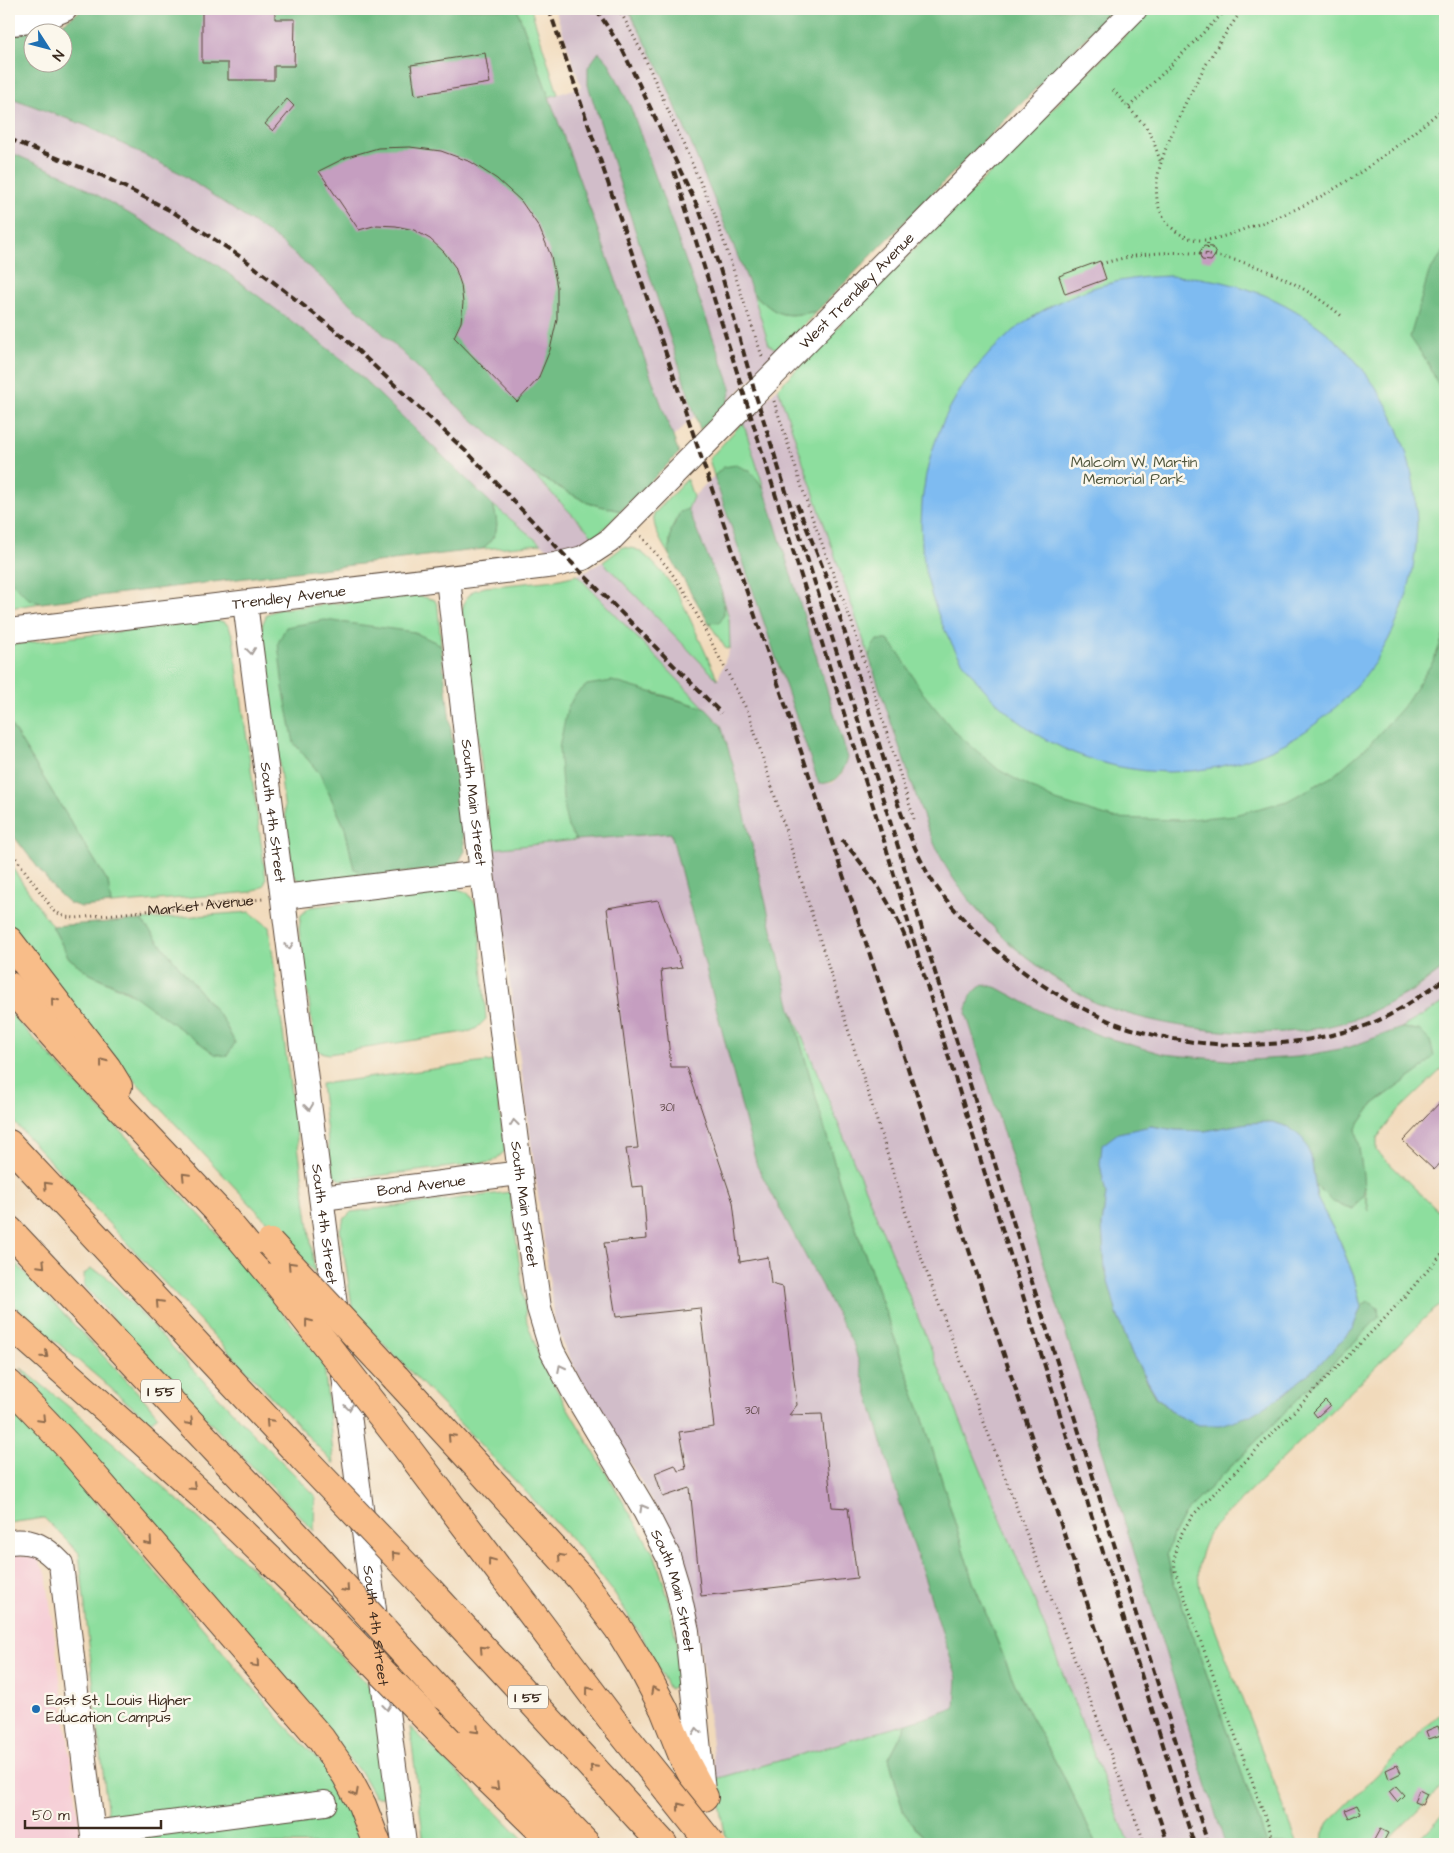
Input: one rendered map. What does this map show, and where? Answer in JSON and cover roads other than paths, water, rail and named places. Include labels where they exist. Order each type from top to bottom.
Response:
[{"type":"highway","points":[[9,941],[77,1047]]},
{"type":"highway","points":[[9,986],[77,1047],[107,1068],[121,1091],[131,1119],[218,1211],[273,1277],[403,1443],[619,1729],[711,1844]]},
{"type":"highway","name":"I 55","points":[[9,1144],[429,1590],[663,1844]]},
{"type":"highway","points":[[218,1211],[234,1216],[252,1227],[270,1243],[581,1580],[618,1628],[643,1669],[664,1709],[684,1759],[704,1797]]},
{"type":"highway","name":"I 55","points":[[9,1230],[313,1553],[443,1695],[586,1844]]},
{"type":"highway","points":[[9,1323],[223,1514],[319,1607],[449,1741],[555,1844]]},
{"type":"highway","points":[[9,1384],[66,1444],[321,1739],[346,1775],[362,1805],[377,1844]]},
{"type":"street","points":[[9,23],[44,18],[65,9]]},
{"type":"street","name":"West Trendley Avenue","points":[[571,562],[584,558],[597,550],[628,521],[1136,9]]},
{"type":"street","name":"Trendley Avenue","points":[[9,632],[448,579],[571,562]]},
{"type":"street","name":"South Main Street","points":[[448,579],[482,873],[539,1308],[552,1350],[573,1390],[645,1511],[668,1556],[678,1589],[687,1631],[704,1797]]},
{"type":"street","name":"South 4th Street","points":[[244,603],[404,1844]]},
{"type":"street","points":[[283,897],[482,873]]},
{"type":"street","name":"Bond Avenue","points":[[322,1198],[520,1173]]},
{"type":"street","points":[[9,1542],[24,1540],[49,1550],[61,1564],[93,1839],[325,1803]]},
{"type":"water","points":[[1169,276],[1217,281],[1264,295],[1286,305],[1307,318],[1344,349],[1375,386],[1388,407],[1398,429],[1412,476],[1417,524],[1412,572],[1398,619],[1388,641],[1375,662],[1344,699],[1307,730],[1286,743],[1264,753],[1217,767],[1169,772],[1121,767],[1074,753],[1052,743],[1031,730],[994,699],[963,662],[950,641],[940,619],[926,572],[921,524],[926,476],[940,429],[950,407],[963,386],[994,349],[1031,318],[1052,305],[1074,295],[1121,281]]},
{"type":"water","points":[[1272,1122],[1289,1127],[1303,1139],[1311,1157],[1317,1198],[1340,1242],[1354,1277],[1361,1307],[1353,1328],[1323,1361],[1282,1396],[1249,1416],[1220,1425],[1198,1425],[1176,1415],[1157,1397],[1132,1354],[1117,1314],[1105,1269],[1102,1226],[1106,1194],[1100,1164],[1102,1145],[1118,1133],[1151,1126],[1175,1130],[1205,1131],[1247,1123]]},
{"type":"railway","points":[[549,9],[861,928],[1168,1844]]},
{"type":"railway","points":[[596,9],[622,49],[650,107],[700,212],[720,269],[755,393],[1208,1844]]},
{"type":"railway","points":[[9,139],[103,176],[173,212],[244,259],[341,335],[471,456],[571,562],[721,713]]},
{"type":"railway","points":[[674,171],[885,844],[942,1036],[1194,1844]]},
{"type":"railway","points":[[797,504],[830,587],[896,799],[918,854],[932,881],[955,910],[988,943],[1024,972],[1063,998],[1117,1024],[1175,1039],[1236,1045],[1296,1041],[1355,1029],[1391,1014],[1445,979]]},
{"type":"railway","points":[[842,840],[863,865],[890,905],[910,950]]},
{"type":"place","name":"East St. Louis Higher Education Campus","points":[[36,1709]]},
{"type":"park label","name":"Malcolm W. Martin Memorial Park","points":[[1134,470]]}]
